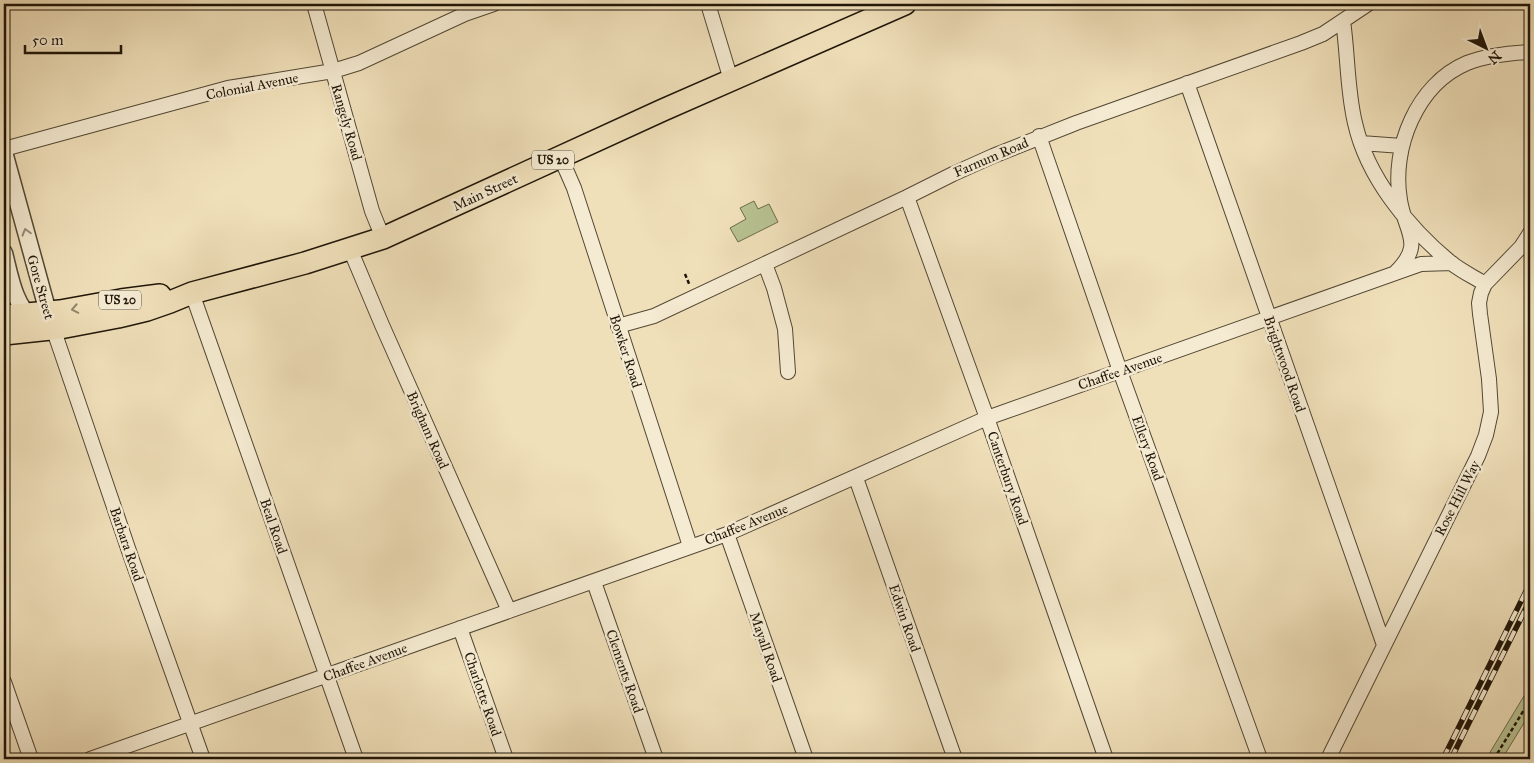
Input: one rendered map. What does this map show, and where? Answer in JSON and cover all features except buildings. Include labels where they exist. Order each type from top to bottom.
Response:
[{"type":"main road","name":"Main Street","points":[[4,334],[132,298],[192,293],[305,263],[383,238],[560,156],[905,4]]},
{"type":"main road","name":"Main Street","points":[[4,316],[26,314],[51,320]]},
{"type":"street","name":"Rangely Road","points":[[314,4],[372,211],[383,238]]},
{"type":"street","name":"Colonial Avenue","points":[[4,150],[228,88],[333,71],[371,57],[436,26],[494,4]]},
{"type":"street","points":[[708,4],[732,80]]},
{"type":"street","name":"Farnum Road","points":[[618,326],[654,316],[953,174],[1039,136],[1323,34],[1368,4]]},
{"type":"street","points":[[1343,21],[1350,99],[1355,125],[1374,174],[1404,216],[1452,263],[1486,284]]},
{"type":"street","points":[[1396,273],[1406,262],[1411,251],[1411,235],[1400,199],[1399,183],[1402,146],[1413,114],[1438,83],[1451,72],[1466,64],[1487,56],[1530,52]]},
{"type":"street","name":"Brightwood Road","points":[[1187,83],[1384,645]]},
{"type":"street","name":"Ellery Road","points":[[1039,136],[1120,370],[1260,759]]},
{"type":"street","points":[[1361,143],[1402,146]]},
{"type":"street","name":"Gore Street","points":[[4,150],[51,320]]},
{"type":"street","name":"Bowker Road","points":[[560,156],[574,188],[690,546]]},
{"type":"street","name":"Canterbury Road","points":[[907,197],[987,418],[1106,759]]},
{"type":"street","name":"Rose Hill Way","points":[[1328,759],[1478,456],[1486,435],[1491,412],[1489,379],[1479,303],[1481,293],[1486,284],[1521,246],[1530,233]]},
{"type":"street","name":"Brigham Road","points":[[350,250],[508,611]]},
{"type":"street","name":"Gore Street","points":[[4,253],[17,298],[26,314]]},
{"type":"street","name":"Chaffee Avenue","points":[[90,759],[727,534],[987,418],[1422,264],[1452,263]]},
{"type":"street","points":[[764,264],[770,275],[785,329],[788,372]]},
{"type":"street","name":"Beal Road","points":[[192,293],[356,759]]},
{"type":"street","name":"Barbara Road","points":[[51,320],[203,759]]},
{"type":"street","name":"Edwin Road","points":[[856,478],[955,759]]},
{"type":"street","name":"Mayall Road","points":[[727,534],[806,759]]},
{"type":"street","name":"Clements Road","points":[[594,582],[656,759]]},
{"type":"street","name":"Charlotte Road","points":[[460,628],[506,759]]},
{"type":"street","points":[[4,682],[31,759]]},
{"type":"path","points":[[685,274],[690,286]]},
{"type":"path","points":[[1494,759],[1530,700]]},
{"type":"green space","points":[[754,201],[758,209],[769,204],[778,222],[738,242],[730,228],[746,219],[740,208]]},
{"type":"green space","points":[[1530,686],[1530,713],[1502,759],[1486,759]]},
{"type":"waterway","points":[[1527,759],[1530,754]]},
{"type":"railway","points":[[1443,759],[1530,583]]},
{"type":"railway","points":[[1451,759],[1530,600]]}]
